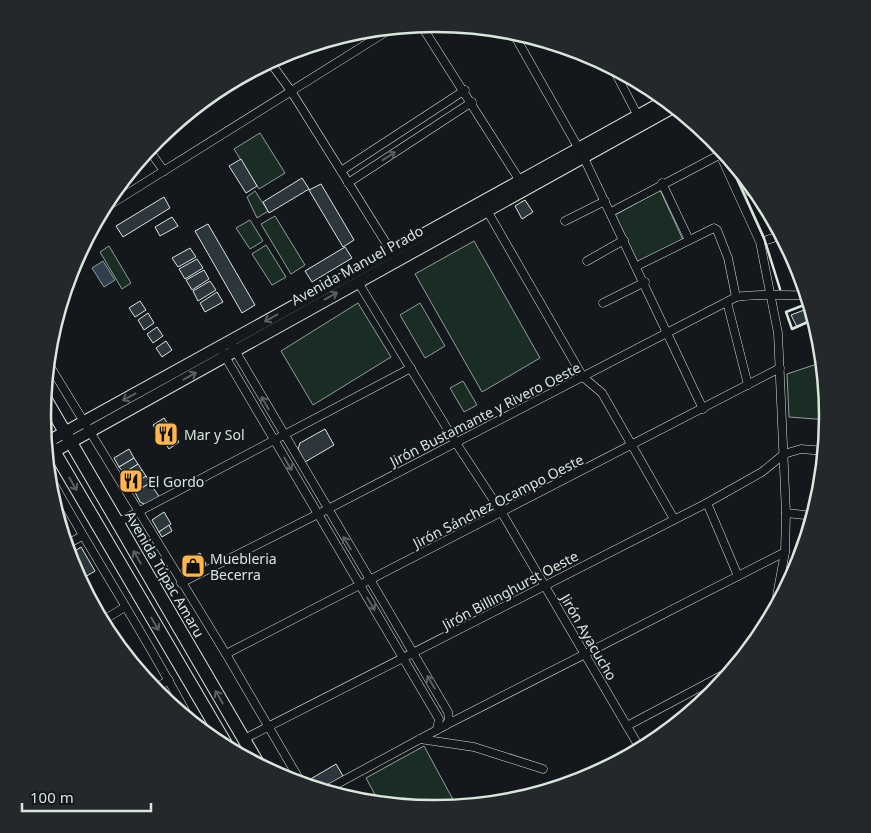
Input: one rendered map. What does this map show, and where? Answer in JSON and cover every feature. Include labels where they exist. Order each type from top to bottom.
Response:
[{"type":"highway","name":"Avenida Túpac Amaru","points":[[51,410],[253,754]]},
{"type":"highway","points":[[53,446],[220,734]]},
{"type":"main road","name":"Avenida Manuel Prado","points":[[640,120],[660,105]]},
{"type":"main road","name":"Avenida Manuel Prado","points":[[52,441],[68,437],[581,152],[640,120],[666,110]]},
{"type":"main road","name":"Avenida Manuel Prado","points":[[484,206],[520,181],[581,152]]},
{"type":"main road","name":"Avenida Manuel Prado","points":[[227,349],[358,282],[394,256]]},
{"type":"street","points":[[427,32],[520,181]]},
{"type":"street","points":[[119,199],[377,37]]},
{"type":"street","points":[[520,42],[581,152],[645,282],[703,409]]},
{"type":"street","points":[[275,68],[291,91],[394,256]]},
{"type":"street","points":[[619,79],[640,120]]},
{"type":"street","points":[[341,171],[464,90]]},
{"type":"street","points":[[348,183],[472,102]]},
{"type":"street","points":[[153,156],[164,171]]},
{"type":"street","points":[[610,212],[662,183],[717,156]]},
{"type":"street","points":[[726,166],[760,242],[772,297],[780,368],[786,513],[785,552],[780,587]]},
{"type":"street","points":[[662,183],[689,240]]},
{"type":"street","points":[[565,221],[605,201]]},
{"type":"street","points":[[484,206],[583,377],[602,393],[674,518]]},
{"type":"street","points":[[637,266],[710,228],[717,230],[728,258],[736,297]]},
{"type":"street","points":[[767,240],[775,237]]},
{"type":"street","points":[[587,261],[624,240]]},
{"type":"street","name":"Jirón Ayacucho","points":[[358,282],[456,443],[502,513],[637,743]]},
{"type":"street","points":[[603,303],[645,282]]},
{"type":"street","name":"Jirón Bustamante y Rivero Oeste","points":[[181,583],[328,510],[736,297],[757,294],[772,297],[800,295]]},
{"type":"street","points":[[727,302],[748,385]]},
{"type":"street","points":[[227,349],[284,436],[448,712],[449,720],[446,725]]},
{"type":"street","points":[[227,349],[275,441],[439,719],[438,730]]},
{"type":"street","points":[[118,523],[411,368]]},
{"type":"street","name":"Jirón Sánchez Ocampo Oeste","points":[[226,654],[780,368]]},
{"type":"street","points":[[54,373],[226,654],[296,774]]},
{"type":"street","points":[[784,454],[801,449],[818,451]]},
{"type":"street","name":"Jirón Billinghurst Oeste","points":[[244,739],[414,654],[674,518],[707,503],[762,472],[784,454]]},
{"type":"street","points":[[60,496],[182,705]]},
{"type":"street","points":[[707,503],[738,576]]},
{"type":"street","points":[[786,513],[806,515]]},
{"type":"street","points":[[73,541],[82,536]]},
{"type":"street","points":[[333,786],[446,725],[785,552]]},
{"type":"street","points":[[108,617],[125,607]]},
{"type":"street","points":[[627,726],[717,677]]},
{"type":"street","points":[[161,685],[169,680]]},
{"type":"street","points":[[420,739],[474,747],[543,769]]},
{"type":"green space","points":[[260,133],[285,173],[259,189],[234,149]]},
{"type":"green space","points":[[660,190],[683,240],[638,263],[615,215]]},
{"type":"green space","points":[[255,191],[268,211],[257,218],[247,197]]},
{"type":"green space","points":[[275,216],[305,265],[291,274],[261,224]]},
{"type":"green space","points":[[250,220],[263,241],[250,249],[236,228]]},
{"type":"green space","points":[[474,241],[540,358],[482,392],[415,274]]},
{"type":"green space","points":[[266,245],[286,277],[272,285],[252,254]]},
{"type":"green space","points":[[109,246],[131,283],[122,289],[100,252]]},
{"type":"green space","points":[[358,303],[391,357],[313,405],[281,351]]},
{"type":"green space","points":[[420,303],[445,346],[425,358],[400,315]]},
{"type":"green space","points":[[816,364],[819,391],[819,419],[789,417],[787,374]]},
{"type":"green space","points":[[463,381],[477,405],[464,412],[450,388]]},
{"type":"green space","points":[[424,746],[453,800],[410,800],[375,795],[366,778]]},
{"type":"water","points":[[103,261],[115,280],[104,287],[92,268]]},
{"type":"building","points":[[241,159],[257,186],[246,193],[229,166]]},
{"type":"building","points":[[302,178],[309,189],[269,213],[263,202]]},
{"type":"building","points":[[321,184],[354,240],[343,247],[309,190]]},
{"type":"building","points":[[164,197],[170,208],[123,237],[116,226]]},
{"type":"building","points":[[525,200],[533,212],[522,219],[515,206]]},
{"type":"building","points":[[172,217],[178,226],[160,236],[155,227]]},
{"type":"building","points":[[208,224],[255,305],[242,313],[195,231]]},
{"type":"building","points":[[345,247],[352,258],[312,282],[305,271]]},
{"type":"building","points":[[190,248],[196,257],[178,267],[172,258]]},
{"type":"building","points":[[197,259],[203,268],[185,279],[179,269]]},
{"type":"building","points":[[204,270],[209,279],[192,290],[186,280]]},
{"type":"building","points":[[210,281],[216,290],[198,301],[193,291]]},
{"type":"building","points":[[217,292],[223,302],[205,312],[200,303]]},
{"type":"building","points":[[140,301],[146,310],[135,317],[129,308]]},
{"type":"building","points":[[804,310],[807,322],[797,327],[791,315]]},
{"type":"building","points":[[148,313],[154,323],[144,330],[138,320]]},
{"type":"building","points":[[157,327],[163,336],[153,343],[147,334]]},
{"type":"building","points":[[166,341],[172,350],[162,357],[156,348]]},
{"type":"building","name":"Mar y Sol","points":[[164,418],[179,442],[169,449],[153,425]]},
{"type":"building","points":[[325,429],[334,445],[305,462],[298,449],[300,443]]},
{"type":"building","points":[[129,449],[134,458],[119,467],[114,458]]},
{"type":"building","points":[[134,458],[138,464],[124,473],[119,467]]},
{"type":"building","points":[[138,464],[142,470],[127,479],[124,473]]},
{"type":"building","points":[[142,470],[146,476],[131,486],[127,479]]},
{"type":"building","points":[[146,476],[150,483],[135,492],[131,486]]},
{"type":"building","points":[[150,483],[160,498],[146,505],[140,502],[135,492]]},
{"type":"building","points":[[164,512],[171,524],[159,532],[152,520]]},
{"type":"building","points":[[169,525],[172,531],[162,537],[159,532]]},
{"type":"building","points":[[81,547],[95,571],[87,576],[76,550]]},
{"type":"building","name":"Muebleria Becerra","points":[[200,553],[206,564],[185,576],[181,569],[191,563],[189,559]]},
{"type":"building","points":[[336,764],[343,776],[328,785],[310,779]]},
{"type":"wall","points":[[738,181],[764,238],[780,289]]},
{"type":"wall","points":[[803,306],[786,312],[792,329],[807,322]]},
{"type":"place","name":"Mar y Sol","points":[[166,434]]},
{"type":"place","name":"El Gordo","points":[[131,481]]},
{"type":"place","name":"Muebleria Becerra","points":[[193,566]]}]
